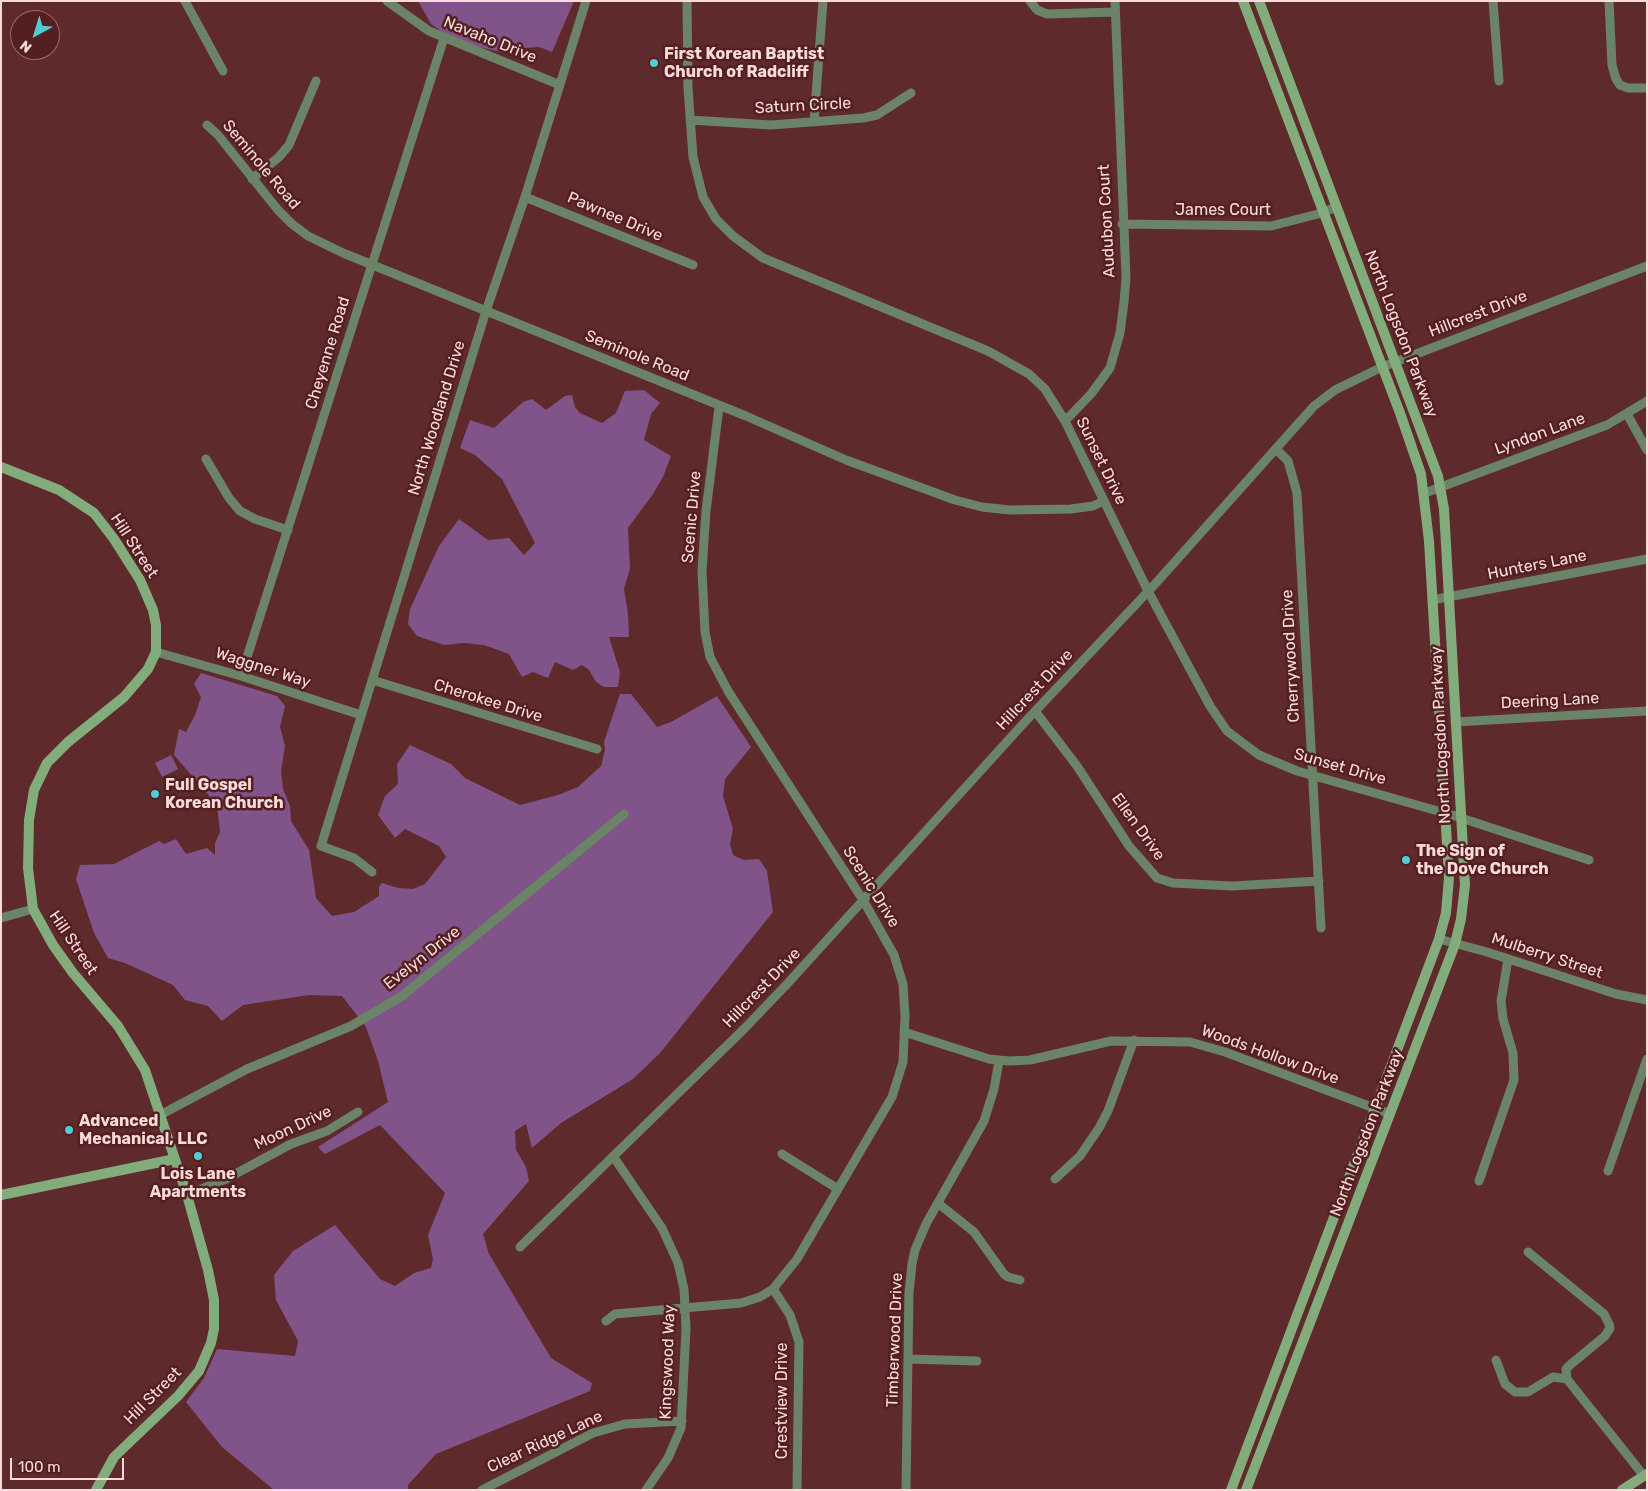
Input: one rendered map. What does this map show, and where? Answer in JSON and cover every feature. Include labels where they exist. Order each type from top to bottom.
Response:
[{"type":"main road","name":"North Logsdon Parkway","points":[[1231,1490],[1439,939],[1448,896],[1445,813],[1425,493],[1416,459],[1243,1]]},
{"type":"main road","name":"North Logsdon Parkway","points":[[1246,1490],[1455,944],[1464,902],[1447,597],[1444,508],[1440,487],[1433,459],[1259,1]]},
{"type":"main road","name":"Hill Street","points":[[1,467],[71,496],[94,513],[104,525],[147,595],[156,625],[156,652],[139,682],[124,697],[57,752],[39,777],[34,790],[29,820],[28,868],[33,909],[53,945],[73,973],[128,1040],[151,1086],[187,1195],[208,1270],[214,1300],[214,1329],[211,1344],[199,1371],[189,1384],[120,1450],[105,1471],[96,1490]]},
{"type":"main road","points":[[1,1195],[175,1159]]},
{"type":"main road","points":[[1622,1490],[1645,1475]]},
{"type":"street","points":[[185,1],[223,71]]},
{"type":"street","name":"Navaho Drive","points":[[386,1],[419,26],[560,85]]},
{"type":"street","name":"North Woodland Drive","points":[[372,872],[354,858],[321,846],[486,311],[526,197],[586,1]]},
{"type":"street","name":"Sunset Drive","points":[[687,1],[690,120],[698,184],[713,214],[733,236],[763,258],[988,351],[1014,364],[1045,389],[1065,421],[1148,591],[1210,706],[1227,731],[1259,755],[1311,776],[1445,813],[1589,860]]},
{"type":"street","points":[[814,122],[823,1]]},
{"type":"street","points":[[1030,1],[1037,10],[1047,14],[1115,12]]},
{"type":"street","name":"Audubon Court","points":[[1065,421],[1102,382],[1110,368],[1116,351],[1126,278],[1122,224],[1115,1]]},
{"type":"street","points":[[1493,1],[1499,81]]},
{"type":"street","points":[[1609,1],[1612,65],[1616,79],[1620,85],[1628,88],[1647,88]]},
{"type":"street","name":"Cheyenne Road","points":[[241,676],[444,38]]},
{"type":"street","points":[[252,179],[279,157],[289,145],[316,81]]},
{"type":"street","name":"Saturn Circle","points":[[690,120],[771,125],[870,117],[888,109],[911,93]]},
{"type":"street","name":"Seminole Road","points":[[207,125],[218,135],[278,210],[300,230],[334,249],[855,463],[982,507],[1050,510],[1093,506],[1104,501]]},
{"type":"street","name":"Pawnee Drive","points":[[526,197],[693,265]]},
{"type":"street","name":"James Court","points":[[1122,224],[1271,226],[1322,213],[1336,207]]},
{"type":"street","name":"Hillcrest Drive","points":[[520,1246],[744,1029],[1324,398],[1382,368],[1647,266]]},
{"type":"street","name":"Lyndon Lane","points":[[1425,493],[1607,425],[1647,401]]},
{"type":"street","name":"Scenic Drive","points":[[606,1321],[615,1314],[742,1303],[760,1297],[774,1289],[796,1259],[897,1086],[903,1062],[903,984],[898,964],[863,900],[728,691],[710,657],[703,614],[702,554],[719,407]]},
{"type":"street","points":[[1627,414],[1647,450]]},
{"type":"street","name":"Cherrywood Drive","points":[[1276,449],[1288,461],[1297,493],[1311,776],[1321,928]]},
{"type":"street","points":[[206,459],[229,498],[240,511],[255,519],[288,530]]},
{"type":"street","name":"Hunters Lane","points":[[1432,600],[1647,559]]},
{"type":"street","name":"Waggner Way","points":[[156,652],[241,676],[361,715]]},
{"type":"street","name":"Cherokee Drive","points":[[372,680],[597,750]]},
{"type":"street","name":"Ellen Drive","points":[[1035,711],[1077,766],[1129,846],[1157,878],[1172,883],[1232,886],[1318,882]]},
{"type":"street","name":"Deering Lane","points":[[1455,722],[1647,711]]},
{"type":"street","name":"Evelyn Drive","points":[[160,1115],[247,1069],[351,1026],[402,996],[624,814]]},
{"type":"street","points":[[1,918],[33,909]]},
{"type":"street","name":"Mulberry Street","points":[[1439,939],[1616,994],[1647,1000]]},
{"type":"street","points":[[1479,1181],[1514,1080],[1513,1053],[1501,1001],[1508,959]]},
{"type":"street","name":"Woods Hollow Drive","points":[[904,1032],[999,1061],[1030,1060],[1100,1042],[1166,1040],[1208,1046],[1375,1110],[1390,1114]]},
{"type":"street","points":[[1055,1179],[1080,1156],[1099,1128],[1108,1111],[1134,1040]]},
{"type":"street","points":[[1608,1171],[1644,1077],[1647,1059]]},
{"type":"street","name":"Timberwood Drive","points":[[906,1490],[912,1264],[920,1237],[984,1121],[994,1089],[999,1061]]},
{"type":"street","name":"Moon Drive","points":[[187,1195],[226,1179],[291,1144],[327,1131],[358,1112]]},
{"type":"street","points":[[782,1154],[838,1189]]},
{"type":"street","name":"Kingswood Way","points":[[613,1156],[656,1218],[673,1251],[682,1276],[686,1309],[682,1422],[668,1458],[646,1490]]},
{"type":"street","points":[[939,1204],[974,1232],[1004,1274],[1020,1280]]},
{"type":"street","points":[[1528,1252],[1604,1314],[1610,1328],[1605,1336],[1566,1369],[1567,1379],[1645,1475]]},
{"type":"street","name":"Crestview Drive","points":[[774,1289],[794,1323],[799,1342],[797,1490]]},
{"type":"street","points":[[1288,1338],[1303,1344]]},
{"type":"street","points":[[909,1359],[977,1361]]},
{"type":"street","points":[[1496,1360],[1505,1384],[1516,1392],[1528,1392],[1553,1377],[1567,1379]]},
{"type":"street","name":"Clear Ridge Lane","points":[[482,1490],[593,1433],[625,1424],[682,1422]]},
{"type":"shaded area","points":[[418,1],[574,1],[552,52],[539,47],[524,48],[514,55],[479,47],[448,36],[431,24]]},
{"type":"shaded area","points":[[644,390],[660,403],[651,414],[644,440],[671,456],[663,477],[653,494],[628,528],[630,569],[624,589],[629,637],[609,637],[620,672],[618,687],[604,687],[596,682],[589,670],[582,665],[573,670],[555,662],[548,678],[533,672],[522,677],[509,654],[484,645],[464,643],[444,645],[417,636],[408,624],[410,609],[439,546],[459,519],[488,540],[509,538],[524,555],[535,543],[502,479],[475,455],[460,448],[470,420],[494,428],[523,402],[532,399],[546,410],[565,396],[572,395],[575,407],[580,413],[602,423],[616,413],[625,391]]},
{"type":"shaded area","points":[[201,673],[277,696],[285,706],[280,727],[285,746],[281,771],[283,789],[290,806],[291,821],[309,850],[316,898],[332,916],[354,912],[379,896],[379,887],[382,883],[398,888],[413,889],[425,884],[446,857],[439,846],[405,829],[395,838],[378,815],[385,796],[398,784],[397,764],[410,745],[451,764],[465,778],[520,805],[558,795],[578,787],[601,766],[605,750],[604,742],[620,694],[631,694],[657,727],[671,722],[717,696],[751,747],[725,779],[723,796],[733,829],[730,844],[733,855],[744,860],[759,859],[767,871],[773,912],[660,1053],[633,1079],[561,1123],[532,1148],[526,1124],[515,1131],[516,1150],[526,1167],[529,1181],[483,1234],[489,1254],[551,1358],[592,1383],[590,1391],[436,1454],[408,1485],[408,1490],[274,1490],[222,1447],[186,1402],[204,1378],[217,1349],[295,1356],[298,1341],[276,1300],[274,1275],[293,1251],[335,1225],[380,1279],[395,1286],[414,1273],[431,1268],[433,1259],[428,1235],[445,1193],[380,1125],[325,1154],[318,1147],[388,1102],[378,1061],[366,1027],[342,996],[309,995],[243,1005],[222,1021],[208,1006],[185,1000],[173,985],[125,963],[108,958],[94,933],[76,879],[80,865],[114,864],[159,841],[164,844],[176,839],[186,854],[207,848],[215,855],[215,843],[220,832],[217,805],[174,755],[179,729],[186,732],[195,715],[201,697],[194,684]]},
{"type":"shaded area","points":[[171,755],[178,769],[162,777],[155,763]]},
{"type":"place","name":"First Korean Baptist Church of Radcliff","points":[[654,63]]},
{"type":"place","name":"Full Gospel Korean Church","points":[[155,794]]},
{"type":"place","name":"The Sign of the Dove Church","points":[[1406,860]]},
{"type":"place","name":"Advanced Mechanical, LLC","points":[[69,1130]]},
{"type":"place","name":"Lois Lane Apartments","points":[[198,1156]]}]
